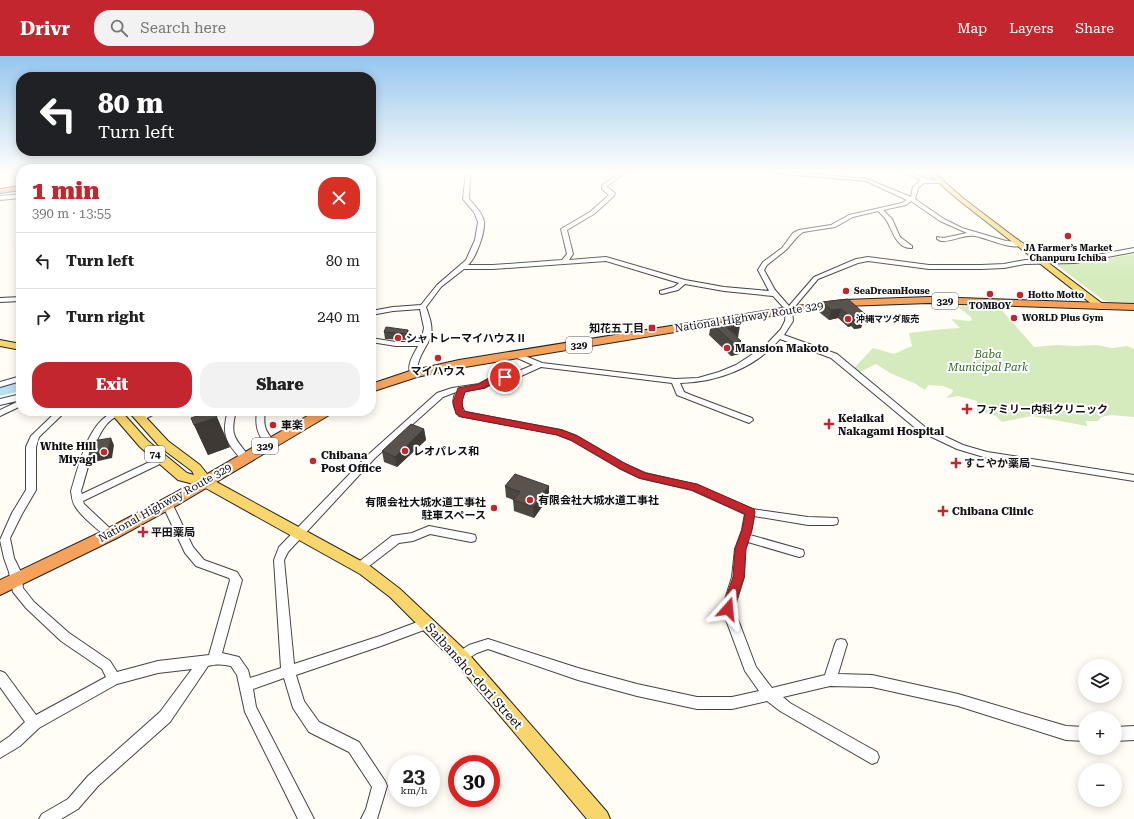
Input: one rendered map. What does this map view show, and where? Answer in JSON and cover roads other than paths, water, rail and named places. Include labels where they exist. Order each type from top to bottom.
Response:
[{"type":"highway","name":"National Highway Route 329","points":[[376,386],[414,374],[459,364],[789,310],[844,303],[916,300],[1134,307]]},
{"type":"highway","name":"National Highway Route 329","points":[[0,588],[112,534],[206,482],[317,416]]},
{"type":"main road","points":[[973,208],[1101,306]]},
{"type":"main road","points":[[0,336],[16,338]]},
{"type":"main road","points":[[0,343],[16,346]]},
{"type":"main road","name":"74","points":[[120,416],[144,444],[161,460],[183,477],[206,482]]},
{"type":"main road","name":"74","points":[[139,416],[173,451],[196,468],[206,482]]},
{"type":"main road","name":"Saibansho-dori Street","points":[[206,482],[300,533],[383,582],[428,623],[461,657],[600,819]]},
{"type":"street","points":[[376,312],[393,309],[423,307],[439,286],[464,267],[471,258],[478,240],[481,226],[480,217],[474,208]]},
{"type":"street","points":[[564,261],[570,254],[564,229],[592,214],[599,208]]},
{"type":"street","points":[[789,310],[765,280],[761,270],[762,266],[785,249],[796,233],[833,226],[851,216],[886,208]]},
{"type":"street","points":[[924,208],[950,224],[972,234],[1005,243],[1021,244]]},
{"type":"street","points":[[879,209],[889,219],[897,238],[910,247]]},
{"type":"street","points":[[939,238],[944,240],[972,234]]},
{"type":"street","points":[[518,355],[540,365],[675,381],[698,380],[739,367],[768,348],[780,336],[789,321],[789,310],[816,278],[856,261],[868,258],[929,267],[1004,266],[1025,262],[1075,261],[1134,250]]},
{"type":"street","points":[[464,267],[493,268],[564,261],[606,259],[684,282],[722,289],[775,294]]},
{"type":"street","points":[[662,292],[676,289],[684,282]]},
{"type":"street","points":[[722,289],[728,282]]},
{"type":"street","points":[[0,300],[16,299]]},
{"type":"street","points":[[414,374],[412,369],[413,364],[427,337],[428,327],[423,307]]},
{"type":"street","points":[[780,336],[814,347],[834,356],[911,421],[935,436],[960,447],[987,455],[1134,478]]},
{"type":"street","points":[[376,341],[396,344],[423,344]]},
{"type":"street","points":[[369,819],[373,811],[380,786],[354,747],[314,727],[298,704],[288,670],[279,560],[282,550],[387,442],[440,395],[452,390],[461,390],[481,386],[495,379],[516,375],[540,365]]},
{"type":"street","points":[[0,385],[16,380]]},
{"type":"street","points":[[675,381],[680,393],[750,420]]},
{"type":"street","points":[[461,390],[458,395],[458,409],[462,414],[558,432],[574,438],[622,466],[643,476],[694,487],[750,512],[808,521],[833,521]]},
{"type":"street","points":[[0,402],[16,398]]},
{"type":"street","points":[[0,413],[16,405]]},
{"type":"street","points":[[56,416],[34,436],[30,447],[32,459],[31,490],[17,513],[6,538],[9,558],[15,572],[17,589],[30,605],[65,637],[106,665],[114,679]]},
{"type":"street","points":[[111,416],[94,436],[76,491],[79,505],[102,527],[112,534]]},
{"type":"street","points":[[231,416],[228,435],[233,446],[245,458]]},
{"type":"street","points":[[260,416],[259,427],[263,437],[270,443]]},
{"type":"street","points":[[77,500],[161,460]]},
{"type":"street","points":[[47,819],[73,804],[93,781],[165,716],[209,661],[236,580],[233,576],[200,563],[189,550],[167,504]]},
{"type":"street","points":[[750,512],[740,549],[738,577],[728,609],[751,671],[769,694],[785,708],[872,757]]},
{"type":"street","points":[[360,568],[396,539],[413,537],[429,530],[471,538]]},
{"type":"street","points":[[744,538],[799,552]]},
{"type":"street","points":[[246,685],[288,670],[381,641],[428,623]]},
{"type":"street","points":[[461,657],[473,649],[488,644],[578,674],[637,690],[697,703],[732,703],[830,680],[872,681],[958,700],[1066,733],[1078,734]]},
{"type":"street","points":[[830,680],[841,644]]},
{"type":"street","points":[[0,750],[15,741],[34,724],[114,679],[158,667],[227,659],[235,662],[243,674],[250,708],[306,819]]},
{"type":"street","points":[[0,677],[34,724]]},
{"type":"street","points":[[1122,734],[1134,733]]},
{"type":"waterway","points":[[0,392],[16,387]]},
{"type":"place","name":"JA Farmer’s Market Chanpuru Ichiba","points":[[1068,236]]},
{"type":"place","name":"SeaDreamHouse","points":[[846,291]]},
{"type":"place","name":"TOMBOY","points":[[990,294]]},
{"type":"place","name":"Hotto Motto","points":[[1020,295]]},
{"type":"place","name":"WORLD Plus Gym","points":[[1014,318]]},
{"type":"place","name":"沖縄マツダ販売","points":[[848,319]]},
{"type":"place","name":"知花五丁目","points":[[652,328]]},
{"type":"place","name":"シャトレーマイハウスⅡ","points":[[398,338]]},
{"type":"place","name":"Mansion Makoto","points":[[727,348]]},
{"type":"place","name":"マイハウス","points":[[438,358]]},
{"type":"place","name":"ファミリー内科クリニック","points":[[967,409]]},
{"type":"place","name":"Keiaikai Nakagami Hospital","points":[[829,424]]},
{"type":"place","name":"車楽","points":[[273,425]]},
{"type":"place","name":"レオパレス和","points":[[405,451]]},
{"type":"place","name":"White Hill Miyagi","points":[[104,452]]},
{"type":"place","name":"Chibana Post Office","points":[[313,461]]},
{"type":"place","name":"すこやか薬局","points":[[956,463]]},
{"type":"place","name":"有限会社大城水道工事社","points":[[530,500]]},
{"type":"place","name":"有限会社大城水道工事社 駐車スペース","points":[[494,508]]},
{"type":"place","name":"Chibana Clinic","points":[[943,511]]},
{"type":"place","name":"平田薬局","points":[[143,532]]},
{"type":"park label","name":"Baba Municipal Park","points":[[988,360]]}]
